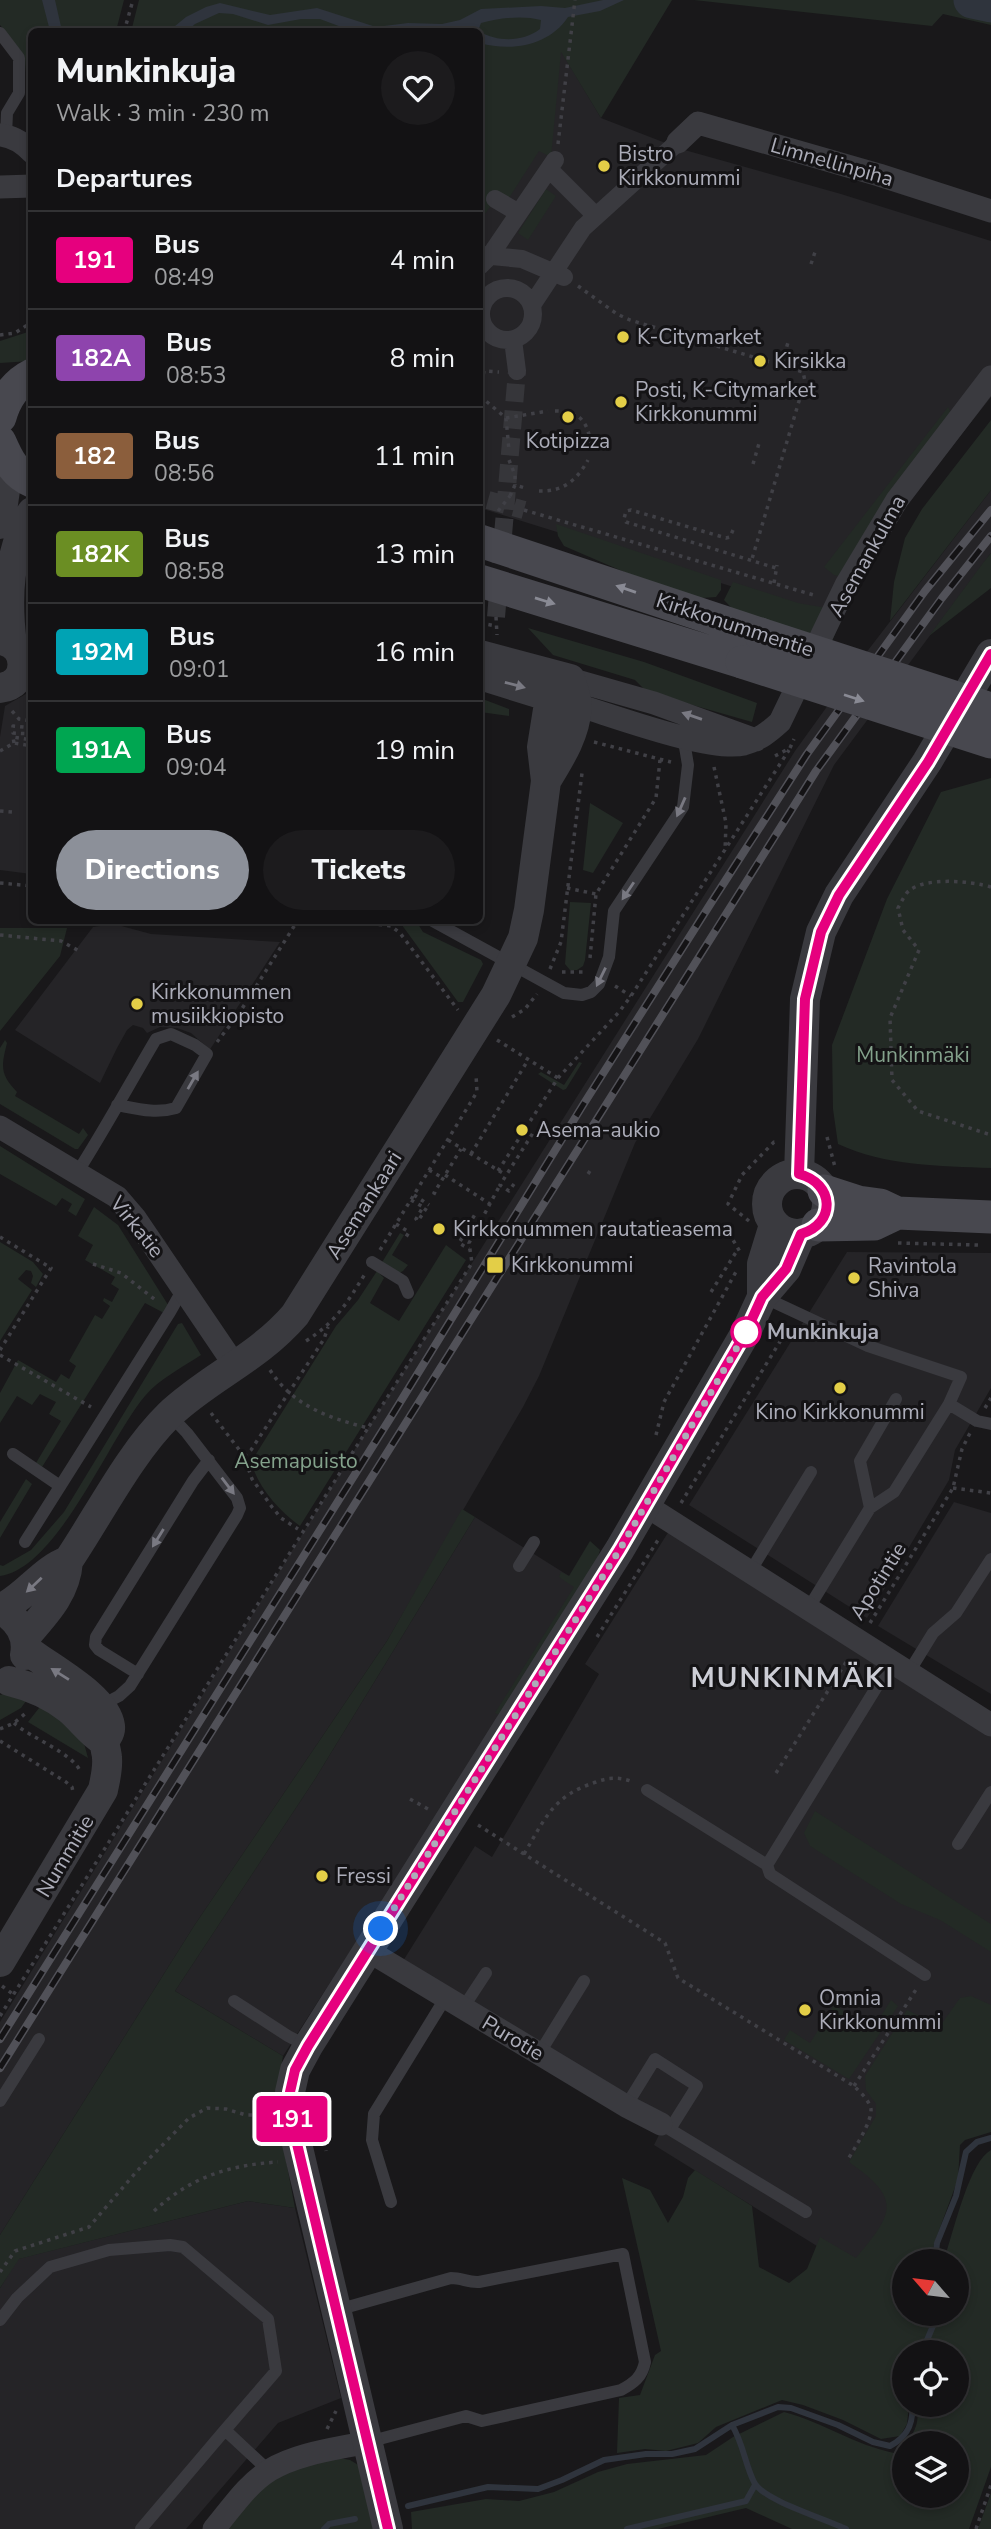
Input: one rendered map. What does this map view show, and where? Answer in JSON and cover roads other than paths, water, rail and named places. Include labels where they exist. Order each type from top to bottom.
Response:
[{"type":"main road","points":[[0,417],[19,377]]},
{"type":"main road","name":"Kirkkonummentie","points":[[483,542],[991,709]]},
{"type":"main road","name":"Kirkkonummentie","points":[[483,582],[991,742]]},
{"type":"main road","points":[[820,1178],[858,1202],[880,1205],[892,1228]]},
{"type":"main road","points":[[786,1227],[874,1224],[892,1228],[987,1231]]},
{"type":"street","name":"Limnellinpiha","points":[[678,142],[698,123],[991,211]]},
{"type":"street","points":[[3,135],[23,143],[28,148]]},
{"type":"street","points":[[532,305],[565,278],[583,228],[678,142]]},
{"type":"street","points":[[483,259],[552,165],[596,216]]},
{"type":"street","points":[[0,187],[28,186]]},
{"type":"street","points":[[495,199],[519,213]]},
{"type":"street","points":[[483,259],[523,259],[565,278]]},
{"type":"street","points":[[483,303],[495,289],[517,289],[532,305],[533,316],[530,327],[523,335],[513,340],[491,336],[483,325]]},
{"type":"street","points":[[508,372],[513,340]]},
{"type":"street","name":"Asemankulma","points":[[756,740],[764,737],[780,722],[846,585],[907,484],[991,377]]},
{"type":"street","points":[[0,524],[14,462]]},
{"type":"street","points":[[5,699],[11,685],[17,681],[17,654],[9,617],[11,568],[21,531],[28,519]]},
{"type":"street","points":[[786,1227],[826,1209],[820,1178],[805,999],[821,932],[839,895],[928,762],[991,654]]},
{"type":"street","points":[[483,655],[494,657],[566,694],[679,736],[713,744],[733,745],[756,740]]},
{"type":"street","points":[[483,676],[566,694],[654,703],[756,740]]},
{"type":"street","name":"Asemankaari","points":[[0,1609],[18,1600],[50,1571],[68,1561],[138,1454],[170,1415],[258,1352],[295,1315],[496,995],[523,938],[546,781],[542,747],[566,694]]},
{"type":"street","name":"Virkatie","points":[[0,1127],[117,1197],[135,1218],[236,1367]]},
{"type":"street","points":[[388,2529],[337,2310],[315,2160],[304,2107],[290,2092],[295,2070],[496,1736],[645,1505],[746,1332],[762,1297],[786,1269],[786,1227],[766,1209],[766,1199],[772,1186],[784,1176],[820,1178]]},
{"type":"street","points":[[645,1505],[991,1724]]},
{"type":"street","name":"Asemankaari","points":[[5,1684],[18,1672],[24,1661],[26,1643],[62,1589],[68,1561]]},
{"type":"street","points":[[0,1609],[16,1620],[26,1643],[47,1666],[87,1692],[100,1706]]},
{"type":"street","points":[[5,1684],[23,1684],[58,1702],[92,1734],[105,1742]]},
{"type":"street","name":"Nummitie","points":[[0,1962],[103,1790],[107,1760],[105,1742],[110,1723],[100,1706]]},
{"type":"street","name":"Purotie","points":[[367,1950],[626,2106],[666,2126]]},
{"type":"street","points":[[214,2529],[248,2489],[269,2471],[330,2450],[368,2442]]},
{"type":"lane","points":[[0,33],[19,58],[19,93],[7,113],[3,135]]},
{"type":"lane","points":[[438,924],[564,993],[573,996],[591,992],[599,984],[608,957],[614,911],[683,807],[688,765],[685,747],[679,736]]},
{"type":"lane","points":[[78,1173],[117,1105],[156,1039],[171,1034],[207,1054],[176,1108],[164,1112],[117,1105]]},
{"type":"lane","points":[[372,1262],[402,1281],[408,1293]]},
{"type":"lane","points":[[25,1542],[183,1289]]},
{"type":"lane","points":[[762,1297],[869,1346],[961,1377],[949,1404],[894,1492],[870,1508],[808,1609]]},
{"type":"lane","points":[[870,1508],[860,1461],[896,1399]]},
{"type":"lane","points":[[949,1404],[977,1421],[991,1424]]},
{"type":"lane","points":[[100,1706],[119,1696],[138,1674],[240,1508],[237,1498],[209,1460],[170,1415]]},
{"type":"lane","points":[[13,1454],[60,1486]]},
{"type":"lane","points":[[138,1674],[99,1650],[95,1645],[96,1637],[193,1481],[209,1460]]},
{"type":"lane","points":[[750,1572],[811,1472]]},
{"type":"lane","points":[[519,1566],[534,1542]]},
{"type":"lane","points":[[767,1865],[901,1667],[956,1613],[991,1559]]},
{"type":"lane","points":[[648,1790],[767,1865],[770,1874],[925,1975]]},
{"type":"lane","points":[[958,1843],[991,1792]]},
{"type":"lane","points":[[391,2202],[372,2140],[374,2114],[455,2003],[486,1973]]},
{"type":"lane","points":[[539,2053],[584,1981]]},
{"type":"lane","points":[[234,2001],[308,2046]]},
{"type":"lane","points":[[0,2101],[38,2039]]},
{"type":"lane","points":[[626,2106],[655,2059],[697,2086],[666,2126],[806,2212]]},
{"type":"lane","points":[[0,2320],[17,2298],[50,2267],[109,2250],[150,2245],[183,2247],[268,2319],[276,2371],[141,2529]]},
{"type":"lane","points":[[337,2310],[451,2277],[469,2283],[479,2282],[623,2254],[645,2362],[643,2372],[634,2383],[621,2390],[482,2421],[466,2416],[368,2442]]},
{"type":"lane","points":[[226,2430],[269,2471]]},
{"type":"waterway","points":[[972,0],[991,4]]},
{"type":"waterway","points":[[936,2249],[956,2196],[966,2152],[977,2142],[991,2138]]},
{"type":"waterway","points":[[927,2340],[933,2326]]},
{"type":"waterway","points":[[408,2506],[488,2487],[538,2489],[604,2460],[646,2454],[672,2454],[695,2449],[732,2425],[778,2407],[791,2408],[838,2425],[873,2442],[890,2446],[908,2429],[912,2417]]},
{"type":"waterway","points":[[732,2425],[759,2489],[781,2502],[846,2529]]},
{"type":"waterway","points":[[627,2529],[746,2501],[755,2485]]},
{"type":"waterway","points":[[324,2529],[329,2524],[355,2519]]},
{"type":"tunnel","points":[[496,617],[517,371]]},
{"type":"tunnel","points":[[488,500],[524,510]]},
{"type":"railway","points":[[0,2039],[391,1417],[583,1105],[807,754],[925,591],[991,510]]},
{"type":"railway","points":[[0,2068],[816,771],[942,598],[991,536]]},
{"type":"place","name":"Bistro Kirkkonummi","points":[[604,166]]},
{"type":"place","name":"K-Citymarket","points":[[623,337]]},
{"type":"place","name":"Kirsikka","points":[[760,361]]},
{"type":"place","name":"Posti, K-Citymarket Kirkkonummi","points":[[621,402]]},
{"type":"place","name":"Kotipizza","points":[[568,417]]},
{"type":"place","name":"Kirkkonummen musiikkiopisto","points":[[137,1004]]},
{"type":"place","name":"Asema-aukio","points":[[522,1130]]},
{"type":"place","name":"Kirkkonummen rautatieasema","points":[[439,1229]]},
{"type":"place","name":"Kirkkonummi","points":[[495,1265]]},
{"type":"place","name":"Ravintola Shiva","points":[[854,1278]]},
{"type":"place","name":"Munkinkuja","points":[[746,1332]]},
{"type":"place","name":"Kino Kirkkonummi","points":[[840,1388]]},
{"type":"place","name":"Fressi","points":[[322,1876]]},
{"type":"place","name":"Omnia Kirkkonummi","points":[[805,2010]]},
{"type":"district","name":"MUNKINMÄKI","points":[[793,1678]]},
{"type":"park label","name":"Munkinmäki","points":[[913,1055]]},
{"type":"park label","name":"Asemapuisto","points":[[296,1461]]}]
